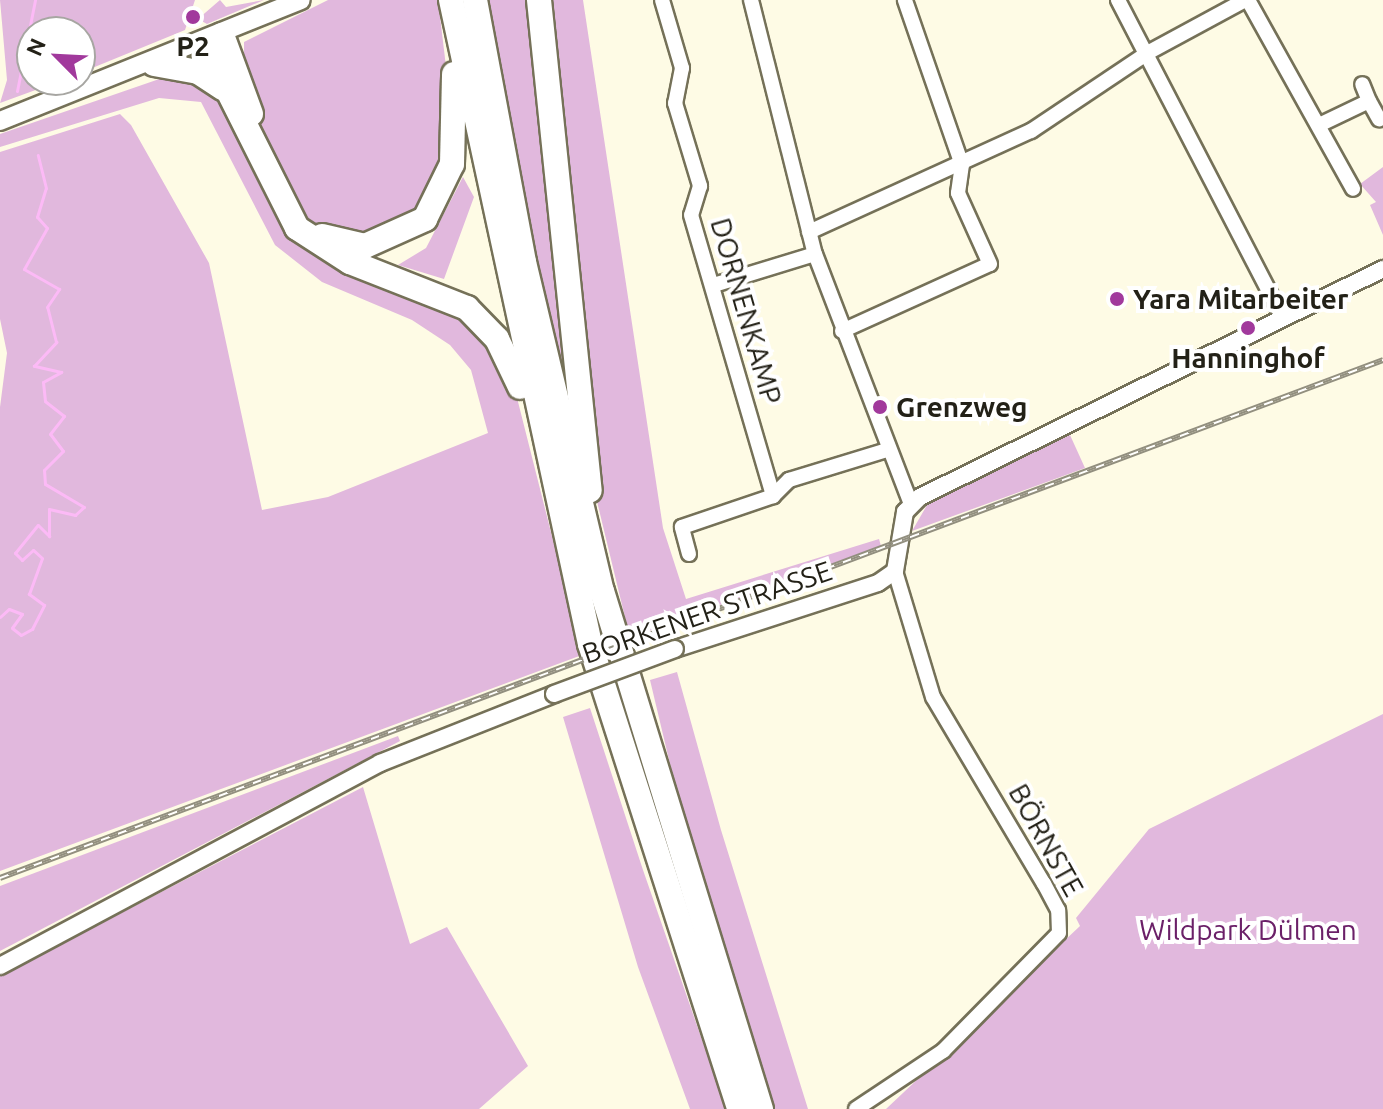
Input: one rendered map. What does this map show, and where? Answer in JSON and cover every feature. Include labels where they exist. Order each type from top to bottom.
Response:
[{"type":"highway","points":[[213,39],[288,204],[323,237],[365,246],[410,232],[446,185],[455,141],[450,0]]},
{"type":"highway","points":[[450,0],[590,644],[739,1109]]},
{"type":"highway","points":[[475,0],[524,262],[602,591],[761,1109]]},
{"type":"highway","points":[[539,0],[602,591]]},
{"type":"highway","points":[[213,39],[223,88],[297,228],[350,262],[467,308],[497,339],[549,465]]},
{"type":"highway","points":[[154,64],[198,72],[223,88]]},
{"type":"main road","points":[[0,121],[154,64],[301,0]]},
{"type":"street","name":"DORNENKAMP","points":[[662,0],[682,68],[675,103],[700,186],[691,215],[717,284],[727,347],[773,496]]},
{"type":"street","points":[[751,0],[815,254],[887,450],[911,504],[895,571]]},
{"type":"street","points":[[842,331],[990,264],[958,193],[962,165],[905,0]]},
{"type":"street","points":[[1118,0],[1149,52],[1283,318]]},
{"type":"street","points":[[809,232],[1031,131],[1149,52],[1247,0],[1353,189]]},
{"type":"street","points":[[1362,84],[1379,119]]},
{"type":"street","points":[[1319,125],[1369,101]]},
{"type":"street","points":[[717,284],[815,254]]},
{"type":"street","points":[[911,504],[1383,269]]},
{"type":"street","points":[[689,554],[682,527],[773,496],[789,480],[887,450]]},
{"type":"street","name":"BORKENER STRASSE","points":[[0,966],[380,763],[675,649],[878,583],[895,571]]},
{"type":"street","name":"BÖRNSTE","points":[[856,1109],[943,1051],[1059,933],[1058,910],[933,697],[895,571]]},
{"type":"green space","points":[[0,0],[195,0],[185,30],[96,66],[96,16],[16,16],[16,96],[19,96],[0,103],[7,80]]},
{"type":"green space","points":[[220,0],[226,7],[264,0],[207,24],[198,19]]},
{"type":"green space","points":[[328,0],[438,0],[450,100],[438,191],[385,237],[330,235],[305,220],[286,192],[244,81],[244,42]]},
{"type":"green space","points":[[486,0],[532,0],[578,443],[530,231]]},
{"type":"green space","points":[[545,0],[583,0],[663,528],[686,599],[879,539],[881,546],[630,638],[594,489]]},
{"type":"green space","points":[[168,76],[215,88],[277,209],[465,315],[513,382],[582,655],[0,871],[0,407],[7,353],[0,319],[0,152],[120,114],[131,125],[209,263],[262,510],[328,497],[488,433],[471,370],[450,345],[412,320],[322,282],[275,245],[201,102],[159,98],[0,147],[0,134]]},
{"type":"green space","points":[[1383,167],[1383,235],[1370,205],[1376,202],[1360,184]]},
{"type":"green space","points":[[463,177],[474,197],[444,279],[398,265],[426,248]]},
{"type":"green space","points":[[1070,435],[1085,468],[912,531],[930,500]]},
{"type":"green space","points":[[677,672],[721,830],[808,1109],[774,1109],[690,848],[650,680]]},
{"type":"green space","points":[[590,708],[726,1109],[690,1109],[638,967],[563,717]]},
{"type":"green space","name":"Wildpark Dülmen","points":[[1383,714],[1383,1109],[886,1109],[1080,926],[1076,918],[1149,829]]},
{"type":"green space","points":[[398,736],[400,741],[0,951],[0,886]]},
{"type":"green space","points":[[363,787],[410,944],[447,927],[528,1066],[479,1109],[0,1109],[0,976]]},
{"type":"waterway","points":[[32,16],[35,0]]},
{"type":"waterway","points":[[0,617],[9,609],[22,614],[12,628],[21,635],[32,629],[44,605],[29,594],[42,558],[33,550],[22,560],[15,553],[38,525],[49,536],[49,509],[75,515],[84,507],[45,484],[44,470],[63,451],[50,434],[64,416],[45,401],[43,382],[61,372],[34,366],[56,342],[47,307],[59,289],[24,269],[47,228],[37,217],[46,188],[38,155]]},
{"type":"railway","points":[[0,878],[1383,360]]},
{"type":"place","name":"P2","points":[[193,17]]},
{"type":"place","name":"Yara Mitarbeiter","points":[[1117,299]]},
{"type":"place","name":"Hanninghof","points":[[1248,328]]},
{"type":"place","name":"Grenzweg","points":[[880,407]]}]
